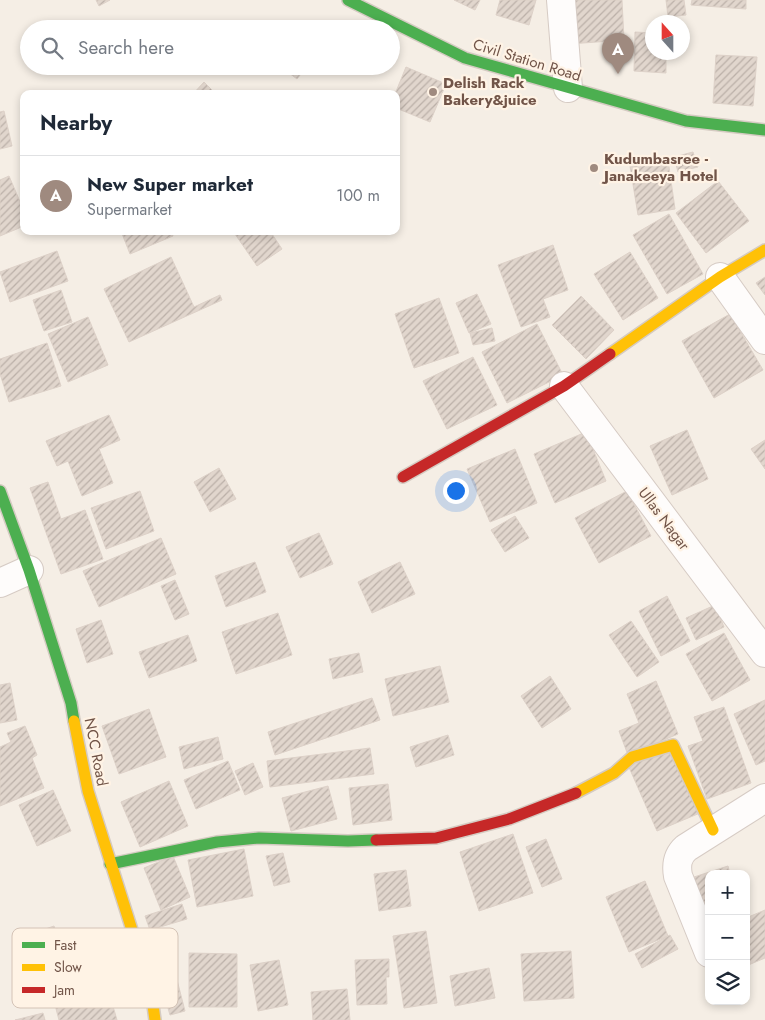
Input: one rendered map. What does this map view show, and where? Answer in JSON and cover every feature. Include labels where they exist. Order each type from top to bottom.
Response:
[{"type":"street","name":"Civil Station Road","points":[[348,0],[389,20]]},
{"type":"street","points":[[561,0],[568,88]]},
{"type":"street","name":"Civil Station Road","points":[[400,26],[466,58],[568,88],[686,121],[765,130]]},
{"type":"street","points":[[403,477],[564,386],[720,277],[765,250]]},
{"type":"street","points":[[720,277],[765,340]]},
{"type":"street","name":"Ullas Nagar","points":[[564,386],[765,653]]},
{"type":"street","name":"NCC Road","points":[[0,491],[29,570],[71,703],[88,791],[131,928]]},
{"type":"street","points":[[0,583],[29,570]]},
{"type":"street","points":[[110,864],[217,842],[259,838],[348,841],[436,838],[509,819],[546,806],[575,794],[614,773],[632,757],[673,745],[712,830]]},
{"type":"street","points":[[705,943],[676,868],[681,853],[712,830],[765,798]]},
{"type":"building","points":[[96,0],[110,0],[99,6]]},
{"type":"building","points":[[454,0],[480,0],[475,10]]},
{"type":"building","points":[[500,0],[536,0],[529,25],[496,15]]},
{"type":"building","points":[[566,0],[622,0],[624,40],[569,44]]},
{"type":"building","points":[[666,0],[684,0],[686,15],[668,15]]},
{"type":"building","points":[[692,0],[746,0],[746,9],[691,5]]},
{"type":"building","points":[[635,32],[645,33],[645,60],[666,60],[666,73],[634,71]]},
{"type":"building","points":[[716,55],[757,57],[753,106],[713,103]]},
{"type":"building","points":[[406,67],[446,84],[430,122],[400,110],[400,90],[397,90]]},
{"type":"building","points":[[292,75],[300,75],[297,79]]},
{"type":"building","points":[[204,82],[212,90],[197,90]]},
{"type":"building","points":[[4,111],[12,146],[0,149],[0,112]]},
{"type":"building","points":[[693,152],[698,167],[678,172],[674,157]]},
{"type":"building","points":[[668,160],[675,209],[638,215],[630,166]]},
{"type":"building","points":[[9,176],[20,202],[20,228],[0,236],[0,180]]},
{"type":"building","points":[[718,181],[749,221],[706,253],[676,213]]},
{"type":"building","points":[[669,214],[703,274],[667,294],[633,235]]},
{"type":"building","points":[[123,235],[173,235],[173,236],[130,254]]},
{"type":"building","points":[[236,235],[273,235],[282,249],[257,266]]},
{"type":"building","points":[[553,245],[568,290],[543,299],[550,317],[521,327],[498,265]]},
{"type":"building","points":[[57,251],[68,281],[10,302],[0,272]]},
{"type":"building","points":[[630,252],[658,298],[623,320],[594,274]]},
{"type":"building","points":[[171,257],[194,307],[220,295],[222,300],[129,342],[104,289]]},
{"type":"building","points":[[765,277],[765,295],[756,283]]},
{"type":"building","points":[[61,290],[72,322],[44,331],[33,300]]},
{"type":"building","points":[[477,294],[491,324],[469,333],[456,303]]},
{"type":"building","points":[[581,296],[614,330],[586,359],[552,325]]},
{"type":"building","points":[[439,298],[459,353],[414,368],[395,314]]},
{"type":"building","points":[[730,314],[763,370],[714,398],[682,341]]},
{"type":"building","points":[[88,317],[108,365],[68,382],[48,334]]},
{"type":"building","points":[[537,324],[563,375],[507,403],[482,352]]},
{"type":"building","points":[[492,328],[495,341],[473,345],[470,333]]},
{"type":"building","points":[[47,343],[61,386],[9,402],[0,374],[0,359]]},
{"type":"building","points":[[473,357],[497,405],[447,429],[423,381]]},
{"type":"building","points":[[109,415],[120,440],[99,449],[113,483],[82,496],[68,461],[57,466],[46,441]]},
{"type":"building","points":[[687,430],[708,479],[672,495],[650,446]]},
{"type":"building","points":[[586,432],[606,481],[555,503],[534,454]]},
{"type":"building","points":[[765,440],[765,469],[751,449]]},
{"type":"building","points":[[515,449],[537,503],[490,522],[467,469]]},
{"type":"building","points":[[219,468],[236,499],[210,512],[194,482]]},
{"type":"building","points":[[48,482],[61,519],[85,510],[103,559],[61,574],[30,488]]},
{"type":"building","points":[[140,491],[154,531],[106,549],[91,508]]},
{"type":"building","points":[[627,491],[651,536],[599,563],[575,518]]},
{"type":"building","points":[[515,516],[529,538],[505,552],[491,530]]},
{"type":"building","points":[[319,533],[333,564],[300,578],[286,547]]},
{"type":"building","points":[[161,538],[176,574],[99,607],[83,571]]},
{"type":"building","points":[[255,562],[266,592],[226,607],[215,576]]},
{"type":"building","points":[[400,562],[415,594],[372,613],[358,582]]},
{"type":"building","points":[[175,580],[189,614],[175,620],[161,586]]},
{"type":"building","points":[[667,596],[690,641],[661,656],[639,611]]},
{"type":"building","points":[[715,605],[724,627],[696,640],[686,618]]},
{"type":"building","points":[[278,613],[292,655],[236,674],[222,632]]},
{"type":"building","points":[[101,620],[113,654],[87,663],[76,629]]},
{"type":"building","points":[[631,621],[659,662],[637,677],[609,635]]},
{"type":"building","points":[[724,633],[750,680],[712,701],[686,654]]},
{"type":"building","points":[[188,635],[197,661],[149,678],[139,652]]},
{"type":"building","points":[[359,653],[363,672],[333,679],[329,659]]},
{"type":"building","points":[[440,666],[449,702],[393,716],[385,679]]},
{"type":"building","points":[[550,676],[571,709],[542,728],[521,696]]},
{"type":"building","points":[[656,681],[678,734],[628,755],[619,731],[639,723],[627,694]]},
{"type":"building","points":[[10,683],[17,720],[0,723],[0,685]]},
{"type":"building","points":[[372,698],[380,720],[275,755],[268,732]]},
{"type":"building","points":[[765,700],[765,761],[756,765],[734,714]]},
{"type":"building","points":[[724,707],[751,783],[707,799],[688,746],[703,741],[694,717]]},
{"type":"building","points":[[149,709],[166,757],[119,774],[102,726]]},
{"type":"building","points":[[25,726],[37,755],[32,758],[44,788],[0,806],[0,747],[11,742],[7,733]]},
{"type":"building","points":[[448,735],[454,755],[416,767],[410,747]]},
{"type":"building","points":[[218,737],[223,759],[184,769],[179,747]]},
{"type":"building","points":[[370,748],[374,774],[270,787],[267,761]]},
{"type":"building","points":[[672,751],[700,813],[657,831],[628,765]]},
{"type":"building","points":[[228,761],[240,790],[196,809],[184,780]]},
{"type":"building","points":[[253,763],[263,787],[245,795],[235,771]]},
{"type":"building","points":[[169,781],[188,826],[140,847],[121,802]]},
{"type":"building","points":[[388,784],[392,820],[353,825],[349,788]]},
{"type":"building","points":[[328,786],[337,819],[291,831],[282,798]]},
{"type":"building","points":[[53,790],[71,831],[37,846],[19,805]]},
{"type":"building","points":[[513,834],[533,893],[479,911],[460,852]]},
{"type":"building","points":[[546,839],[562,879],[542,887],[526,847]]},
{"type":"building","points":[[244,849],[253,896],[197,907],[188,860]]},
{"type":"building","points":[[283,853],[290,882],[274,886],[266,856]]},
{"type":"building","points":[[173,856],[190,897],[161,910],[144,868]]},
{"type":"building","points":[[728,866],[729,870],[716,870]]},
{"type":"building","points":[[406,870],[411,906],[379,911],[374,874]]},
{"type":"building","points":[[705,873],[705,910],[691,878]]},
{"type":"building","points":[[645,881],[668,936],[629,952],[606,897]]},
{"type":"building","points":[[182,904],[187,919],[157,928],[149,928],[145,916]]},
{"type":"building","points":[[765,910],[765,958],[750,964],[750,960],[750,916]]},
{"type":"building","points":[[426,931],[437,1003],[404,1008],[393,936]]},
{"type":"building","points":[[670,935],[678,949],[642,968],[635,954]]},
{"type":"building","points":[[571,951],[574,998],[524,1001],[521,954]]},
{"type":"building","points":[[189,953],[237,954],[237,1007],[189,1007]]},
{"type":"building","points":[[389,959],[389,977],[386,977],[387,1004],[357,1005],[355,960]]},
{"type":"building","points":[[279,960],[288,1005],[258,1011],[250,965]]},
{"type":"building","points":[[489,968],[495,998],[455,1006],[450,976]]},
{"type":"building","points":[[178,984],[185,1011],[170,1015],[168,1008],[178,1008]]},
{"type":"building","points":[[347,989],[350,1020],[313,1020],[311,992]]},
{"type":"building","points":[[56,1008],[114,1008],[117,1020],[59,1020]]},
{"type":"building","points":[[43,1013],[45,1020],[15,1020]]},
{"type":"traffic: fast","points":[[348,0],[388,20]]},
{"type":"traffic: fast","points":[[400,26],[465,58],[686,121],[765,130]]},
{"type":"traffic: fast","points":[[0,491],[29,570],[71,703],[74,721]]},
{"type":"traffic: fast","points":[[110,864],[217,842],[259,838],[376,840]]},
{"type":"traffic: slow","points":[[610,354],[720,277],[765,250]]},
{"type":"traffic: slow","points":[[74,721],[88,791],[131,928]]},
{"type":"traffic: slow","points":[[576,793],[614,773],[632,757],[673,745],[713,830]]},
{"type":"traffic: slow","points":[[153,1008],[155,1020]]},
{"type":"traffic: jam","points":[[403,477],[564,386],[610,354]]},
{"type":"traffic: jam","points":[[376,840],[436,838],[509,819],[576,793]]},
{"type":"place","name":"New Super market","points":[[618,74]]},
{"type":"place","name":"Delish Rack Bakery&juice","points":[[433,92]]},
{"type":"place","name":"Kudumbasree - Janakeeya Hotel","points":[[594,168]]}]
